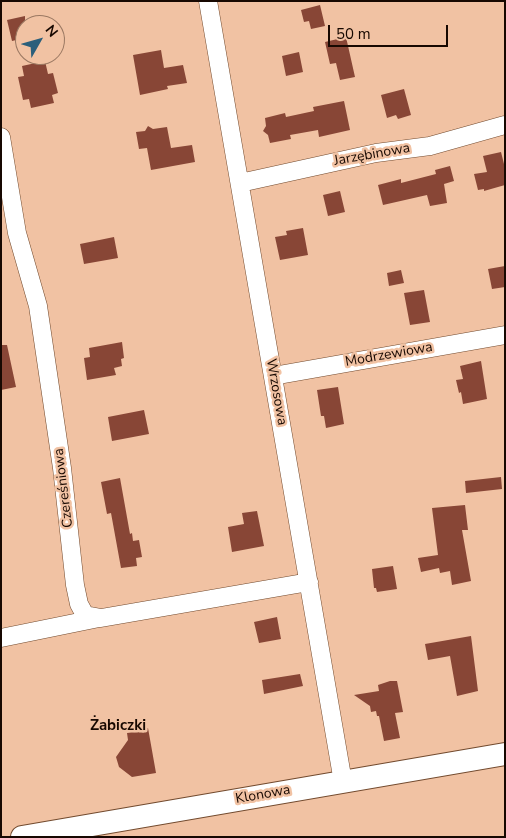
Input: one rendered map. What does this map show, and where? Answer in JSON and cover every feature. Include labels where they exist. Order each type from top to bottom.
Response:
[{"type":"street","name":"Wrzosowa","points":[[208,1],[343,782]]},
{"type":"street","name":"Jarzębinowa","points":[[240,183],[376,152],[430,146],[505,126]]},
{"type":"street","name":"Czereśniowa","points":[[1,138],[17,233],[38,306],[62,468],[75,585],[79,604],[85,615],[101,618]]},
{"type":"street","name":"Modrzewiowa","points":[[273,376],[505,335]]},
{"type":"street","points":[[1,638],[101,618],[309,582]]},
{"type":"street","name":"Klonowa","points":[[22,837],[505,754]]},
{"type":"building","points":[[320,5],[325,26],[311,29],[309,21],[304,22],[301,10]]},
{"type":"building","points":[[15,18],[15,40],[12,41],[7,20]]},
{"type":"building","points":[[346,37],[355,77],[340,80],[336,63],[330,64],[325,42]]},
{"type":"building","points":[[161,50],[164,68],[183,65],[187,83],[167,86],[168,89],[140,95],[133,55]]},
{"type":"building","points":[[299,52],[303,72],[286,76],[282,56]]},
{"type":"building","points":[[46,65],[48,74],[53,73],[58,93],[52,95],[54,103],[31,108],[29,99],[23,100],[18,77],[24,76],[22,66]]},
{"type":"building","points":[[404,89],[411,115],[398,119],[396,115],[387,118],[381,95]]},
{"type":"building","points":[[344,101],[350,130],[319,137],[318,130],[290,135],[291,139],[270,143],[268,135],[263,131],[266,126],[265,118],[285,113],[286,117],[314,111],[313,107]]},
{"type":"building","points":[[148,126],[153,129],[167,127],[171,148],[192,145],[195,162],[151,170],[147,148],[139,149],[136,132],[145,131]]},
{"type":"building","points":[[501,152],[505,168],[505,185],[484,191],[484,189],[478,190],[474,174],[487,172],[483,156]]},
{"type":"building","points":[[450,166],[454,181],[444,184],[447,203],[430,206],[427,195],[383,205],[378,185],[401,179],[401,183],[436,174],[435,170]]},
{"type":"building","points":[[340,191],[345,212],[328,216],[323,195]]},
{"type":"building","points":[[303,228],[308,255],[280,260],[275,237],[287,235],[286,231]]},
{"type":"building","points":[[114,237],[118,258],[84,264],[80,244]]},
{"type":"building","points":[[505,266],[505,287],[492,289],[488,269]]},
{"type":"building","points":[[401,270],[404,283],[389,286],[387,273]]},
{"type":"building","points":[[424,290],[430,322],[410,325],[404,293]]},
{"type":"building","points":[[122,342],[124,358],[121,359],[122,366],[114,368],[116,375],[87,380],[84,358],[90,357],[89,348]]},
{"type":"building","points":[[1,345],[7,345],[16,387],[1,390]]},
{"type":"building","points":[[481,361],[487,399],[463,404],[456,380],[463,379],[460,366]]},
{"type":"building","points":[[338,387],[344,424],[326,428],[324,416],[321,416],[317,390]]},
{"type":"building","points":[[144,410],[149,434],[112,441],[108,417]]},
{"type":"building","points":[[501,477],[502,489],[466,493],[465,481]]},
{"type":"building","points":[[120,478],[130,534],[132,533],[133,541],[139,540],[142,557],[136,558],[137,566],[121,568],[111,513],[107,514],[101,482]]},
{"type":"building","points":[[465,505],[468,530],[462,530],[471,581],[452,585],[450,571],[440,573],[439,568],[421,572],[418,558],[438,555],[432,508]]},
{"type":"building","points":[[257,511],[264,546],[232,552],[228,527],[244,524],[242,513]]},
{"type":"building","points":[[393,566],[397,589],[377,592],[376,588],[374,588],[372,569]]},
{"type":"building","points":[[277,617],[281,639],[259,643],[254,622]]},
{"type":"building","points":[[471,636],[478,691],[457,696],[450,656],[428,660],[425,644]]},
{"type":"building","points":[[300,674],[303,686],[264,694],[262,680]]},
{"type":"building","points":[[397,681],[403,712],[395,713],[400,738],[384,741],[379,716],[377,716],[376,711],[371,712],[370,706],[354,695],[379,691],[378,685]]},
{"type":"building","points":[[148,728],[156,773],[132,777],[119,767],[116,757],[128,740],[127,733]]},
{"type":"district","name":"Żabiczki","points":[[118,726]]}]
